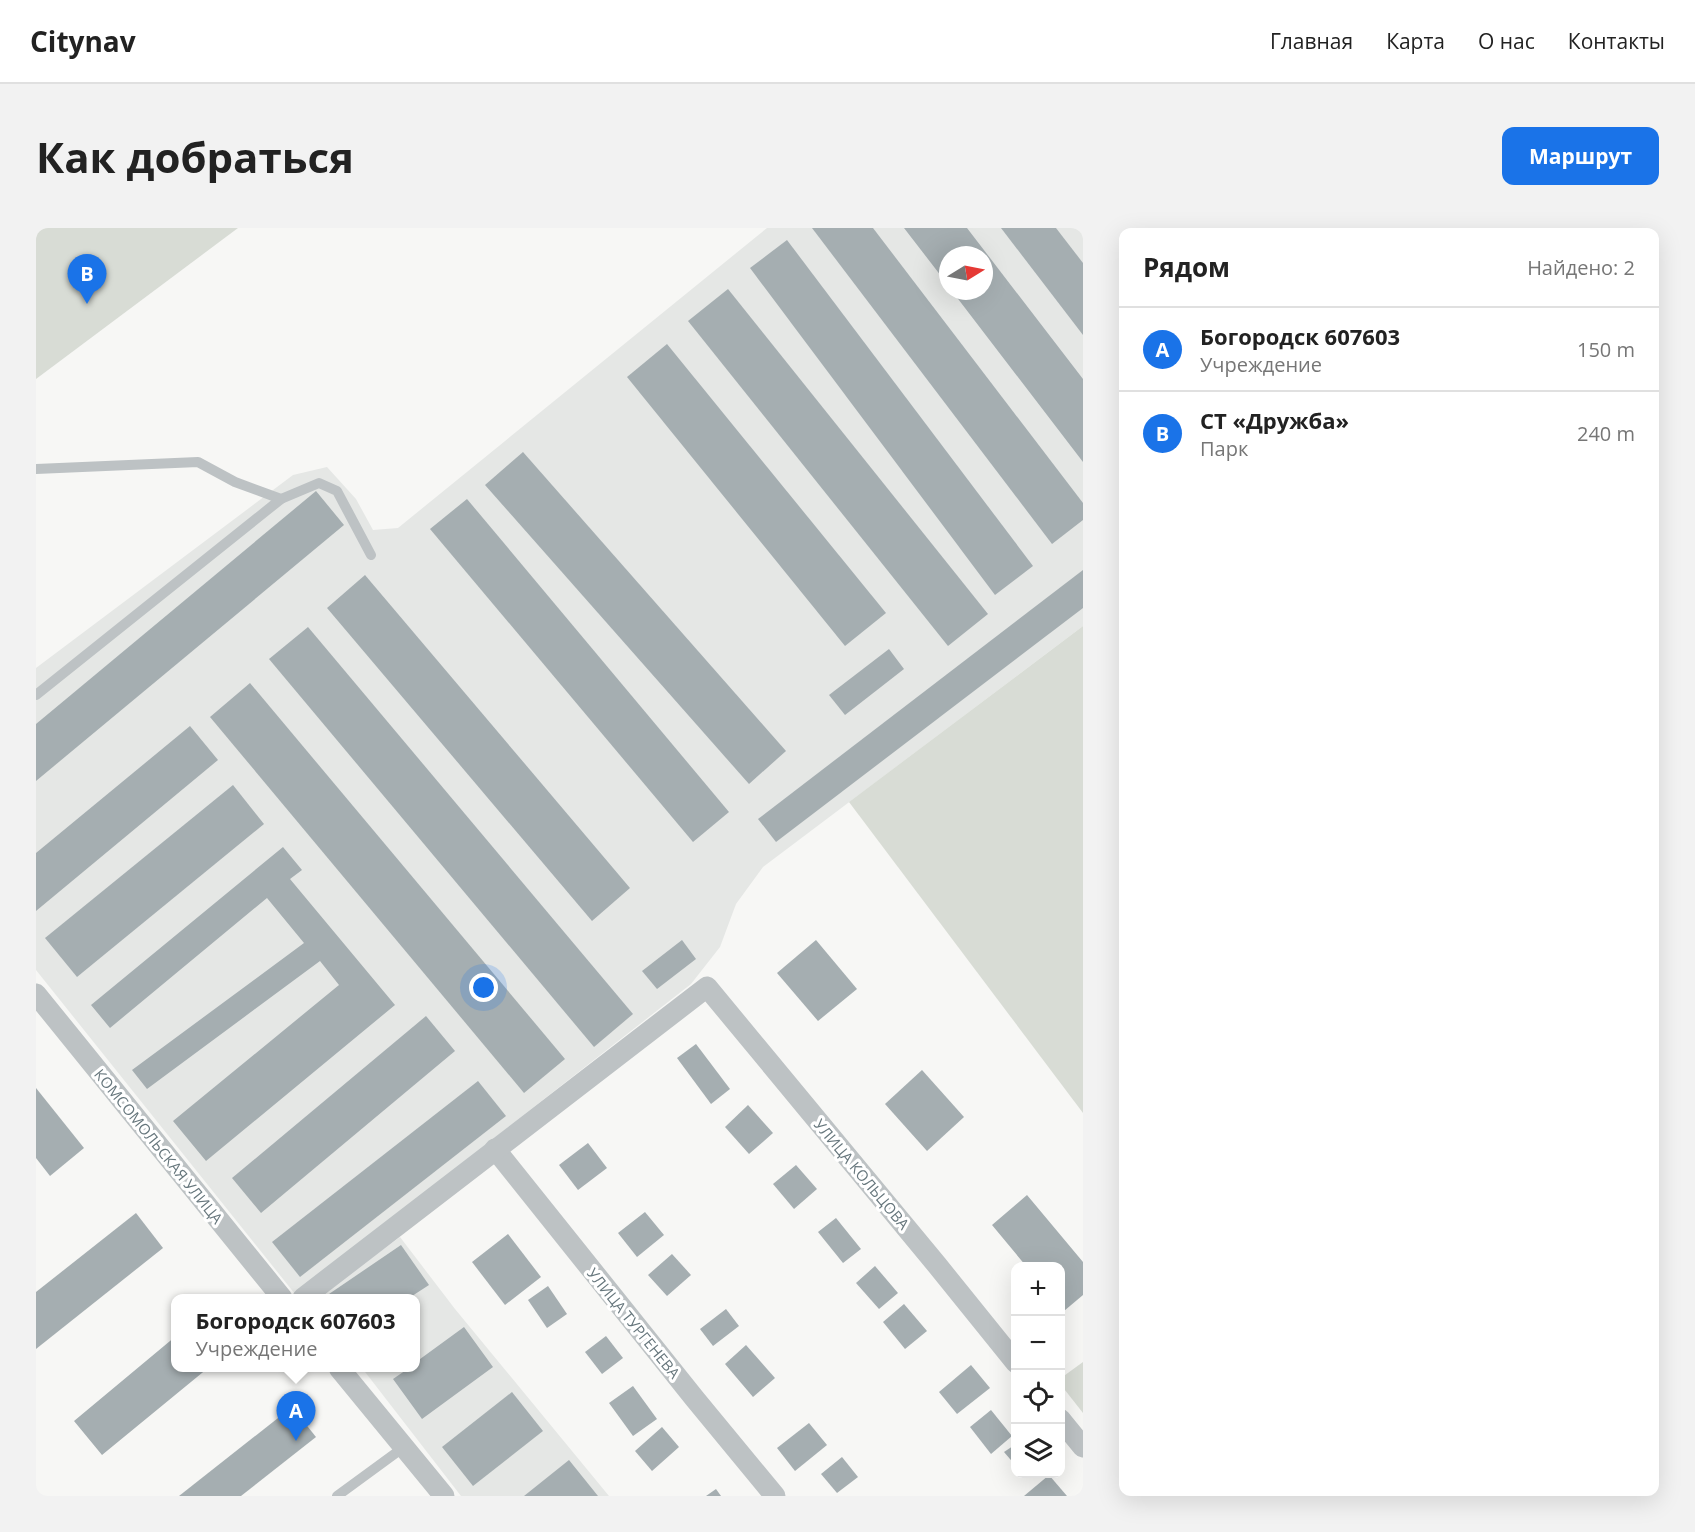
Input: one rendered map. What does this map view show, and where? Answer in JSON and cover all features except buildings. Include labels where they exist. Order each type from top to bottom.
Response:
[{"type":"street","name":"УЛИЦА КОЛЬЦОВА","points":[[495,1149],[707,987],[1011,1357]]},
{"type":"street","name":"КОМСОМОЛЬСКАЯ УЛИЦА","points":[[36,994],[278,1294]]},
{"type":"street","points":[[309,1294],[495,1149]]},
{"type":"street","name":"УЛИЦА ТУРГЕНЕВА","points":[[495,1149],[775,1496]]},
{"type":"street","points":[[342,1372],[444,1496]]},
{"type":"street","points":[[1064,1424],[1083,1447]]},
{"type":"lane","points":[[36,469],[198,462],[235,482],[281,498]]},
{"type":"lane","points":[[36,695],[281,498],[319,483],[337,491],[371,555]]},
{"type":"lane","points":[[337,1496],[404,1447]]},
{"type":"shaded area","points":[[36,228],[238,228],[36,379]]},
{"type":"shaded area","points":[[767,228],[1083,228],[1083,626],[763,867],[736,904],[720,947],[691,984],[295,1294],[36,970],[36,668],[293,475],[327,467],[356,499],[373,530],[398,528]]},
{"type":"shaded area","points":[[1083,626],[1083,1113],[849,802]]},
{"type":"shaded area","points":[[400,1237],[455,1309],[609,1496],[461,1496],[365,1372],[420,1372],[420,1294],[322,1294]]},
{"type":"shaded area","points":[[1083,1362],[1083,1413],[1065,1390],[1065,1375]]},
{"type":"place","name":"СТ «Дружба»","points":[[87,304]]},
{"type":"place","name":"Богородск 607603","points":[[296,1441]]}]
